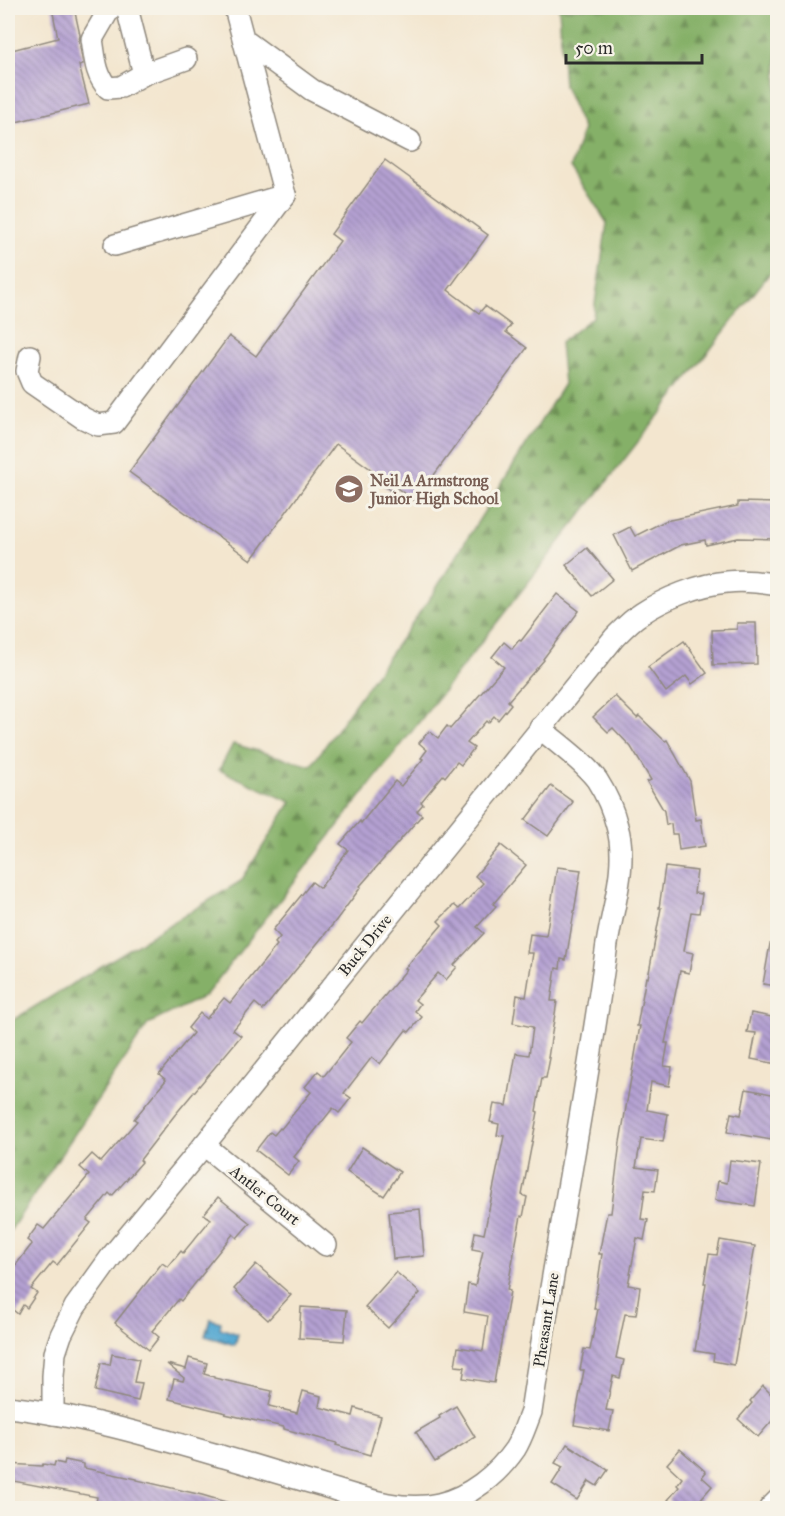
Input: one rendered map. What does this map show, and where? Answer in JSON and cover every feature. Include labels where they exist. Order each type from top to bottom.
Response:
[{"type":"street","points":[[110,8],[92,39],[99,75],[108,88],[121,87],[144,74],[186,59]]},
{"type":"street","points":[[127,8],[144,74]]},
{"type":"street","points":[[235,8],[285,195]]},
{"type":"street","points":[[244,40],[312,90],[410,141]]},
{"type":"street","points":[[115,245],[285,195]]},
{"type":"street","points":[[30,356],[27,371],[32,382],[83,418],[98,425],[114,423],[285,195]]},
{"type":"street","name":"Buck Drive","points":[[53,1414],[55,1353],[61,1335],[75,1307],[111,1257],[614,638],[642,613],[673,596],[727,581],[777,585]]},
{"type":"street","name":"Pheasant Lane","points":[[8,1407],[89,1421],[223,1456],[358,1497],[413,1506],[442,1506],[462,1495],[491,1477],[516,1448],[531,1412],[597,1017],[608,936],[619,881],[621,854],[618,828],[609,802],[596,779],[540,728]]},
{"type":"street","name":"Antler Court","points":[[204,1145],[326,1245]]},
{"type":"street","points":[[770,1509],[777,1500]]},
{"type":"green space","points":[[559,8],[777,8],[777,264],[205,996],[148,1024],[8,1234],[8,1023],[241,881],[291,802],[219,770],[233,744],[311,766],[432,595],[564,384],[560,343],[593,317],[607,223],[571,167],[583,129],[564,86]]},
{"type":"water","points":[[210,1319],[221,1322],[220,1328],[238,1334],[235,1345],[205,1336]]},
{"type":"building","points":[[52,8],[74,8],[83,64],[79,65],[89,104],[8,124],[8,51],[58,38]]},
{"type":"building","points":[[385,160],[488,235],[448,290],[479,313],[485,306],[511,325],[506,332],[527,348],[415,501],[394,486],[391,491],[369,475],[372,470],[336,444],[251,560],[129,472],[229,336],[256,356],[340,241],[331,234]]},
{"type":"building","points":[[738,502],[777,503],[777,539],[738,538],[706,545],[705,540],[681,545],[632,571],[614,535],[630,527],[635,536],[665,521],[738,506]]},
{"type":"building","points":[[587,548],[613,579],[592,596],[566,565]]},
{"type":"building","points":[[557,594],[579,611],[544,660],[508,701],[511,704],[498,720],[494,716],[488,723],[486,721],[467,743],[474,748],[461,765],[457,762],[445,777],[443,775],[421,802],[423,804],[417,811],[422,815],[360,886],[334,923],[263,1010],[255,1003],[233,1030],[241,1036],[174,1116],[140,1160],[142,1162],[112,1196],[109,1193],[87,1220],[91,1223],[57,1265],[53,1262],[31,1289],[37,1293],[27,1308],[23,1305],[18,1314],[8,1306],[8,1275],[32,1244],[27,1240],[38,1225],[44,1229],[89,1175],[80,1167],[92,1154],[101,1162],[137,1121],[134,1119],[166,1080],[159,1074],[193,1033],[188,1028],[200,1013],[206,1019],[224,998],[230,1003],[277,945],[275,943],[280,937],[273,930],[312,882],[320,888],[348,850],[340,844],[360,821],[361,823],[395,781],[401,786],[423,759],[421,758],[427,750],[419,743],[429,731],[438,738],[447,726],[450,729],[504,667],[492,657],[504,642],[512,649],[519,640],[521,641]]},
{"type":"building","points":[[737,623],[756,623],[757,664],[713,665],[712,630],[737,629]]},
{"type":"building","points":[[684,641],[707,673],[692,684],[686,676],[666,692],[648,667]]},
{"type":"building","points":[[615,696],[637,718],[639,716],[665,741],[667,740],[690,781],[696,820],[701,819],[705,846],[679,850],[677,834],[672,834],[671,824],[666,825],[664,811],[647,782],[651,780],[631,747],[613,728],[608,732],[593,717]]},
{"type":"building","points":[[551,786],[573,802],[548,836],[525,820]]},
{"type":"building","points":[[501,845],[526,865],[493,904],[496,906],[477,927],[484,933],[454,965],[457,967],[446,980],[438,973],[415,1000],[420,1004],[415,1011],[422,1017],[409,1032],[406,1030],[380,1064],[372,1057],[344,1093],[351,1098],[339,1113],[333,1108],[294,1157],[299,1161],[288,1175],[256,1150],[270,1132],[274,1135],[281,1129],[311,1092],[305,1087],[318,1071],[324,1076],[351,1042],[346,1038],[360,1021],[362,1023],[442,925],[438,921],[454,905],[459,909],[483,883],[475,876]]},
{"type":"building","points":[[557,867],[581,870],[566,960],[561,959],[560,969],[556,968],[551,1001],[557,1001],[548,1058],[550,1058],[546,1078],[542,1078],[536,1111],[538,1112],[522,1195],[527,1197],[523,1217],[521,1216],[507,1290],[510,1291],[494,1383],[463,1378],[465,1367],[455,1366],[458,1347],[483,1351],[488,1316],[464,1312],[468,1284],[475,1286],[483,1251],[472,1249],[475,1232],[484,1234],[504,1136],[497,1135],[499,1124],[490,1122],[494,1104],[507,1106],[516,1053],[529,1055],[533,1027],[513,1023],[517,995],[526,997],[533,953],[527,953],[530,934],[546,936]]},
{"type":"building","points":[[665,867],[697,871],[694,893],[702,894],[699,913],[691,912],[684,951],[693,953],[689,973],[680,971],[665,1043],[668,1043],[664,1066],[672,1067],[669,1086],[651,1082],[647,1110],[668,1114],[663,1142],[641,1139],[636,1167],[658,1170],[655,1191],[645,1190],[641,1219],[648,1220],[644,1240],[637,1238],[628,1285],[640,1287],[636,1315],[625,1314],[616,1358],[624,1360],[620,1378],[613,1376],[606,1410],[613,1411],[609,1431],[574,1425],[584,1370],[580,1370],[584,1349],[590,1350],[598,1309],[594,1309],[602,1254],[599,1254],[607,1213],[611,1213],[620,1142],[640,1026],[637,1026],[661,908],[659,908]]},
{"type":"building","points":[[770,944],[777,944],[777,986],[763,984]]},
{"type":"building","points":[[751,1013],[777,1018],[777,1064],[751,1059],[756,1033],[747,1032]]},
{"type":"building","points":[[746,1089],[777,1095],[771,1140],[727,1132],[731,1113],[741,1115]]},
{"type":"building","points":[[362,1147],[400,1172],[384,1196],[347,1172]]},
{"type":"building","points":[[730,1160],[761,1164],[755,1206],[715,1200],[718,1181],[727,1183]]},
{"type":"building","points":[[218,1197],[250,1223],[237,1238],[233,1234],[181,1301],[179,1299],[152,1331],[159,1337],[149,1350],[115,1323],[162,1263],[168,1267],[181,1251],[183,1253],[211,1219],[204,1214]]},
{"type":"building","points":[[420,1209],[424,1256],[393,1259],[389,1212]]},
{"type":"building","points":[[720,1240],[755,1246],[734,1365],[713,1361],[714,1354],[695,1351],[709,1254],[717,1255]]},
{"type":"building","points":[[256,1264],[291,1295],[268,1320],[234,1289]]},
{"type":"building","points":[[396,1272],[420,1293],[388,1328],[365,1307]]},
{"type":"building","points":[[301,1307],[347,1310],[344,1341],[299,1338]]},
{"type":"building","points":[[112,1354],[139,1359],[134,1382],[142,1383],[138,1401],[95,1391],[101,1363],[110,1365]]},
{"type":"building","points":[[189,1358],[207,1363],[204,1374],[214,1378],[272,1391],[269,1406],[297,1413],[303,1391],[321,1396],[319,1407],[353,1416],[355,1408],[381,1416],[370,1455],[336,1445],[337,1443],[284,1429],[284,1427],[169,1399],[174,1379],[183,1381],[184,1378],[167,1364],[186,1369]]},
{"type":"building","points":[[763,1386],[777,1400],[777,1415],[758,1437],[738,1419]]},
{"type":"building","points":[[456,1406],[475,1437],[435,1462],[416,1432]]},
{"type":"building","points":[[567,1444],[608,1470],[597,1486],[589,1481],[577,1500],[552,1484],[563,1467],[555,1463]]},
{"type":"building","points":[[680,1449],[706,1472],[702,1477],[712,1486],[699,1501],[708,1509],[677,1509],[668,1500],[679,1487],[677,1485],[682,1478],[667,1464]]},
{"type":"building","points":[[65,1460],[84,1464],[84,1468],[202,1495],[236,1505],[235,1509],[95,1509],[97,1497],[8,1480],[8,1464],[54,1466],[55,1462],[64,1464]]},
{"type":"place","name":"Neil A Armstrong Junior High School","points":[[349,489]]}]
